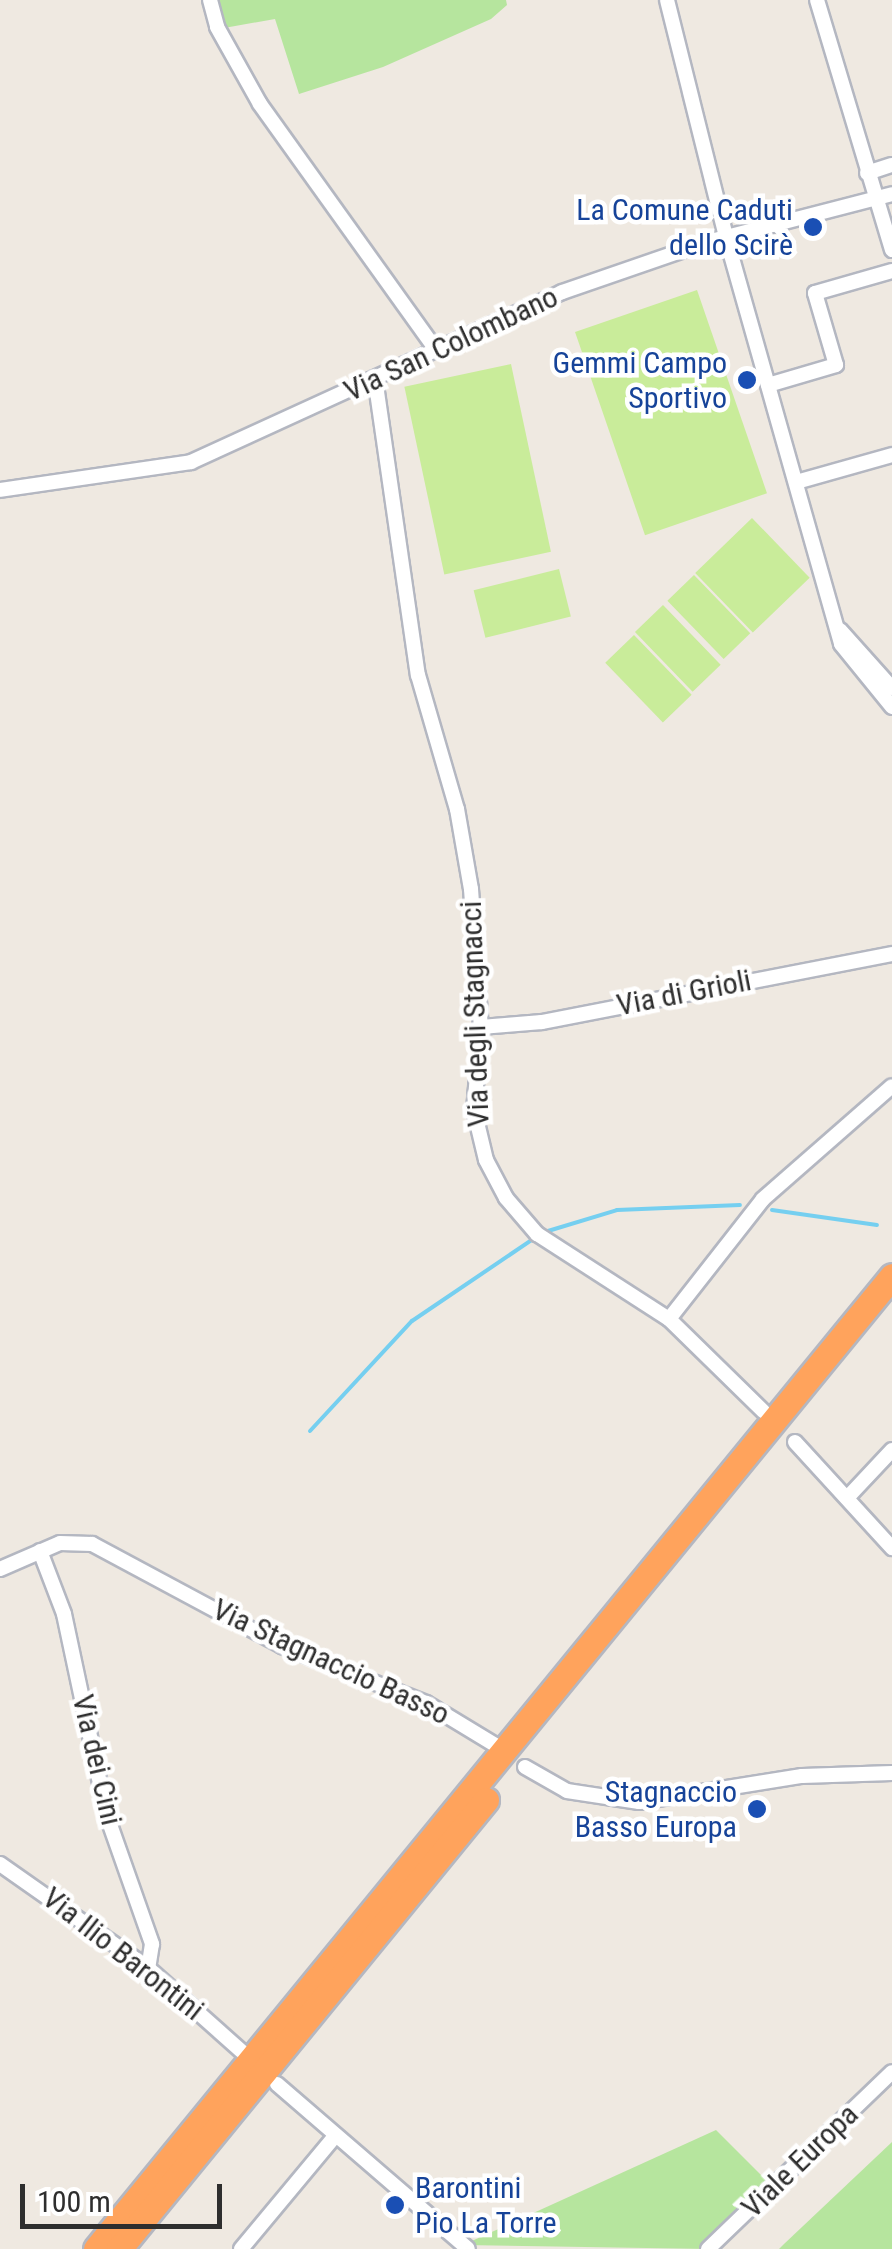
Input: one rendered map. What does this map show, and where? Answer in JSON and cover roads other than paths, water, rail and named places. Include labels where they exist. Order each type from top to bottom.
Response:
[{"type":"highway","points":[[96,2249],[892,1276]]},
{"type":"highway","points":[[119,2249],[892,1303]]},
{"type":"street","points":[[210,0],[216,27],[260,104],[436,350]]},
{"type":"street","points":[[667,0],[726,236],[849,660],[892,707]]},
{"type":"street","points":[[817,0],[892,250]]},
{"type":"street","points":[[867,173],[892,165]]},
{"type":"street","name":"Via San Colombano","points":[[0,490],[173,468],[562,292],[726,236],[892,194]]},
{"type":"street","points":[[768,385],[836,365],[815,293],[892,271]]},
{"type":"street","name":"Via degli Stagnacci","points":[[375,378],[416,664],[457,809],[471,889],[481,1027],[474,1116],[500,1188],[552,1247],[668,1319],[763,1410]]},
{"type":"street","points":[[796,482],[892,455]]},
{"type":"street","points":[[840,630],[892,688]]},
{"type":"street","name":"Via di Grioli","points":[[481,1027],[890,956]]},
{"type":"street","points":[[668,1319],[763,1199],[892,1086]]},
{"type":"street","points":[[795,1442],[892,1548]]},
{"type":"street","points":[[848,1498],[892,1450]]},
{"type":"street","name":"Via Stagnaccio Basso","points":[[0,1569],[60,1543],[92,1544],[282,1646],[426,1703],[495,1745]]},
{"type":"street","name":"Via dei Cini","points":[[40,1551],[64,1614],[107,1816],[152,1944],[148,1968]]},
{"type":"street","points":[[526,1767],[567,1791],[640,1802],[802,1776],[892,1773]]},
{"type":"street","name":"Via Ilio Barontini","points":[[0,1864],[148,1968],[240,2051]]},
{"type":"street","name":"Viale Europa","points":[[708,2249],[892,2072]]},
{"type":"street","points":[[277,2084],[468,2249]]},
{"type":"street","points":[[240,2249],[335,2136]]},
{"type":"waterway","points":[[548,1231],[617,1210],[740,1205]]},
{"type":"waterway","points":[[772,1210],[877,1225]]},
{"type":"waterway","points":[[310,1431],[412,1321],[533,1239]]},
{"type":"place","name":"La Comune Caduti dello Scirè","points":[[813,227]]},
{"type":"place","name":"Gemmi Campo Sportivo","points":[[747,380]]},
{"type":"place","name":"Stagnaccio Basso Europa","points":[[757,1809]]},
{"type":"place","name":"Barontini Pio La Torre","points":[[395,2205]]}]
